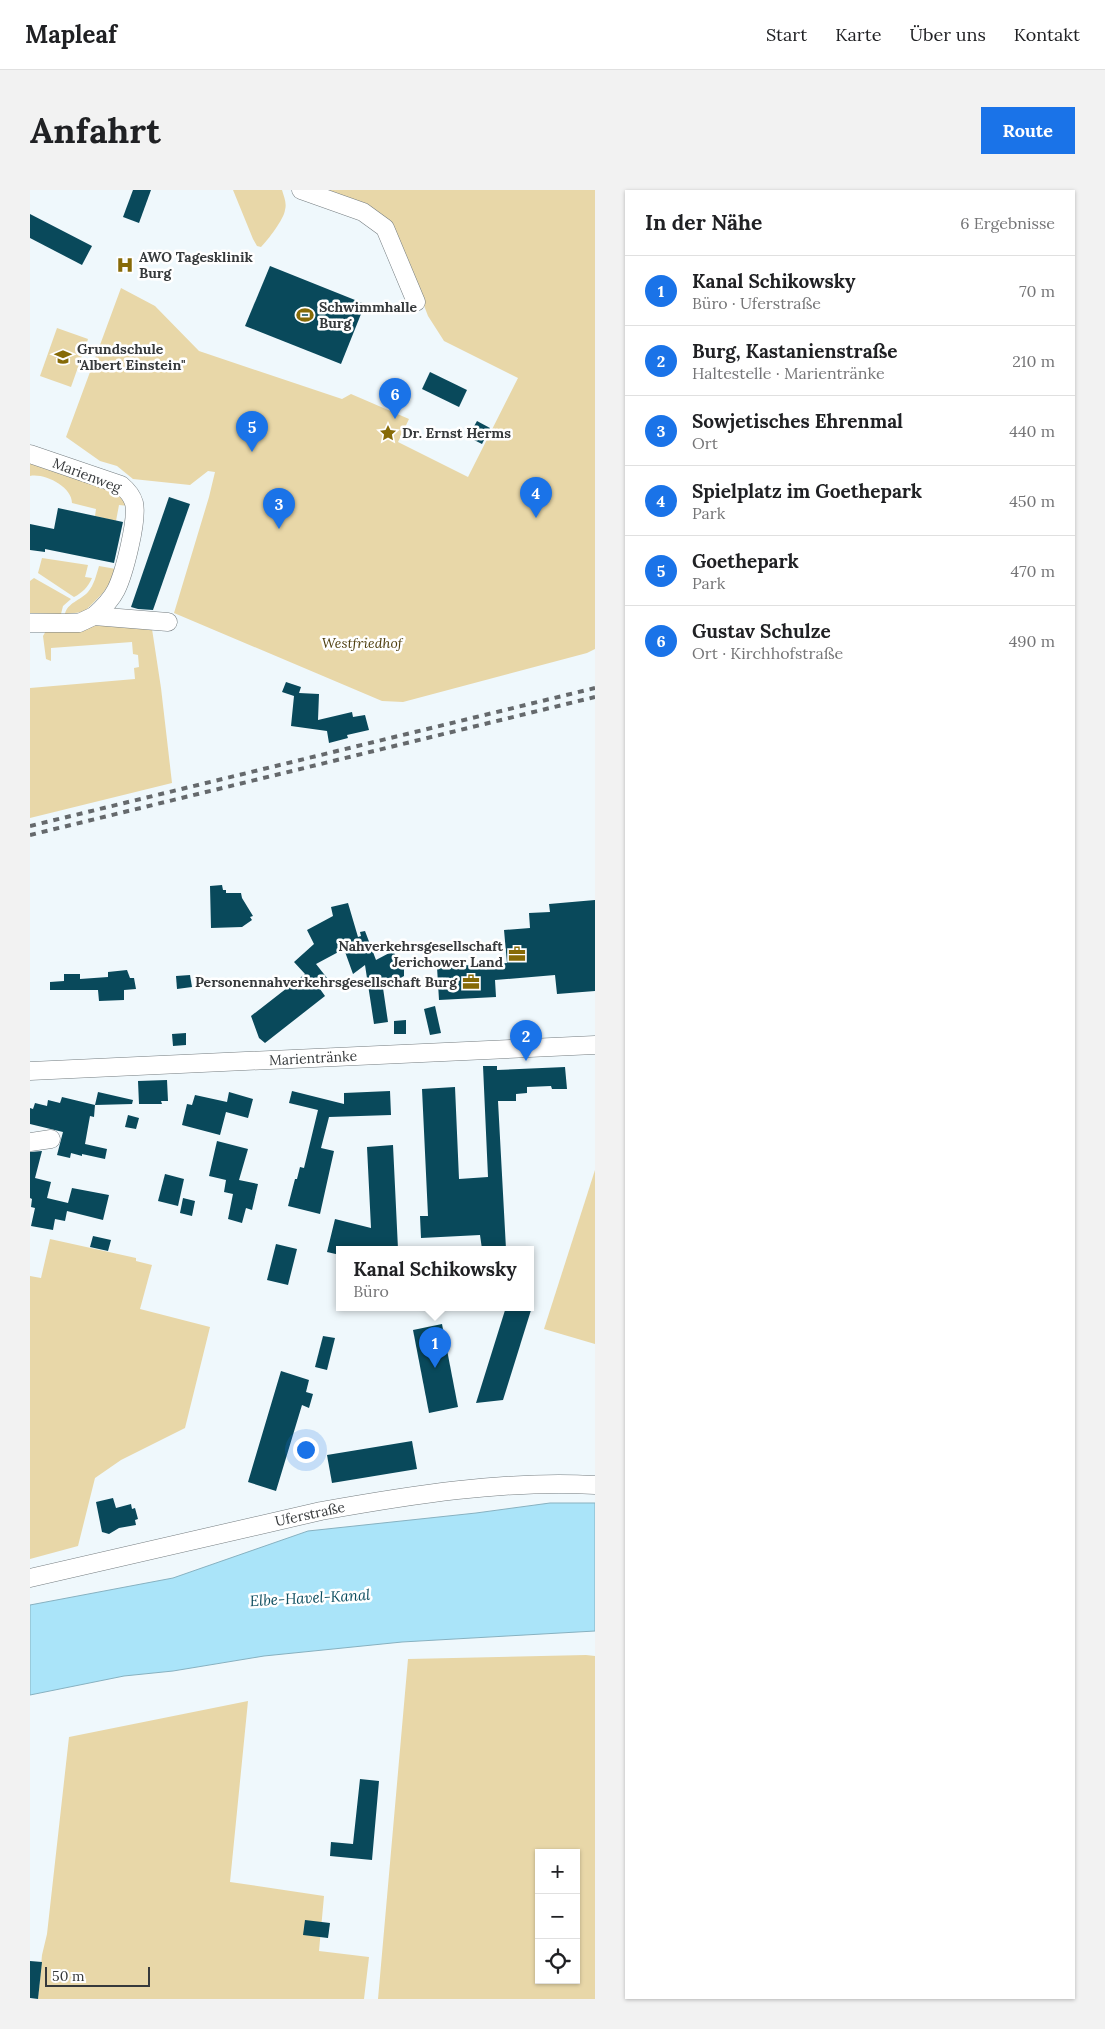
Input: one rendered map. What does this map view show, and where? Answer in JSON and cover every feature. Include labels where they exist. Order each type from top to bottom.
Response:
[{"type":"street","points":[[301,190],[362,212],[385,228],[416,302]]},
{"type":"street","name":"Marienweg","points":[[30,454],[121,485],[126,488],[134,502],[135,519],[121,576],[110,600],[94,616]]},
{"type":"street","points":[[30,623],[78,623],[94,616],[168,622]]},
{"type":"street","name":"Marientränke","points":[[30,1071],[595,1045]]},
{"type":"street","points":[[30,1142],[51,1139]]},
{"type":"street","name":"Uferstraße","points":[[30,1578],[321,1511],[377,1501],[492,1487],[549,1484],[595,1486]]},
{"type":"green space","points":[[233,190],[282,190],[286,207],[284,214],[268,240],[261,247],[257,246],[253,239]]},
{"type":"green space","name":"Westfriedhof","points":[[321,190],[595,190],[595,649],[587,653],[403,702],[382,701],[174,613],[215,472],[208,471],[190,485],[133,479],[117,466],[100,461],[66,437],[121,288],[155,306],[199,351],[342,399],[351,394],[409,419],[398,442],[468,477],[518,378],[444,341],[428,316],[394,227]]},
{"type":"green space","points":[[57,328],[88,339],[71,387],[40,376]]},
{"type":"green space","points":[[30,460],[118,491],[129,506],[119,505],[116,521],[95,516],[96,509],[72,503],[68,492],[57,482],[43,477],[30,476]]},
{"type":"green space","points":[[42,558],[88,565],[85,577],[92,578],[80,594],[74,597],[38,573]]},
{"type":"green space","points":[[99,566],[116,569],[111,582],[84,612],[65,614],[71,604],[85,595],[90,589]]},
{"type":"green space","points":[[34,578],[71,599],[63,606],[61,614],[30,613],[30,581]]},
{"type":"green space","points":[[95,623],[152,629],[172,783],[30,818],[30,688],[135,679],[134,668],[139,667],[138,655],[133,654],[132,642],[51,648],[51,661],[46,659],[43,636],[47,629]]},
{"type":"green space","points":[[595,1170],[595,1344],[544,1329]]},
{"type":"green space","points":[[50,1239],[136,1258],[136,1261],[152,1265],[140,1309],[210,1327],[185,1428],[121,1460],[95,1478],[78,1546],[30,1559],[30,1276],[41,1278]]},
{"type":"green space","points":[[595,1656],[595,1999],[378,1999],[408,1659]]},
{"type":"green space","points":[[248,1701],[230,1882],[324,1896],[319,1951],[369,1957],[364,1999],[38,1999],[69,1737]]},
{"type":"water","name":"Elbe-Havel-Kanal","points":[[550,1503],[595,1503],[595,1631],[402,1642],[264,1656],[173,1671],[124,1676],[30,1695],[30,1605],[173,1578],[308,1531]]},
{"type":"building","points":[[133,190],[151,190],[139,223],[123,217]]},
{"type":"building","points":[[30,214],[92,246],[82,265],[30,238]]},
{"type":"building","name":"Schwimmhalle Burg","points":[[270,266],[365,304],[341,364],[245,326]]},
{"type":"building","points":[[430,372],[467,390],[459,407],[422,389]]},
{"type":"building","points":[[477,421],[490,428],[482,444],[468,437]]},
{"type":"building","points":[[169,497],[190,504],[153,610],[131,607]]},
{"type":"building","points":[[58,508],[123,522],[114,563],[45,549],[45,552],[30,550],[30,524],[54,529]]},
{"type":"building","points":[[286,682],[301,687],[299,693],[319,694],[318,720],[352,712],[353,717],[365,715],[369,730],[347,735],[348,738],[329,743],[327,731],[291,726],[294,696],[282,692]]},
{"type":"building","points":[[222,885],[226,893],[241,893],[253,916],[250,917],[252,920],[242,927],[211,928],[210,886]]},
{"type":"building","points":[[595,900],[595,991],[557,994],[555,975],[495,980],[496,997],[439,1000],[437,967],[507,963],[504,930],[530,928],[529,913],[550,912],[549,904]]},
{"type":"building","points":[[348,903],[358,937],[361,936],[360,932],[365,931],[376,960],[393,951],[404,970],[404,976],[383,988],[388,1022],[374,1024],[365,965],[353,974],[344,949],[316,964],[331,983],[320,989],[325,996],[265,1043],[259,1038],[251,1016],[305,974],[294,962],[314,944],[307,930],[333,916],[331,907]]},
{"type":"building","points":[[127,970],[130,978],[134,978],[136,989],[124,990],[124,1000],[99,1001],[98,990],[50,990],[50,982],[64,981],[64,974],[80,974],[80,979],[108,977],[108,972]]},
{"type":"building","points":[[190,975],[192,987],[177,989],[176,976]]},
{"type":"building","points":[[435,1006],[441,1033],[430,1035],[424,1009]]},
{"type":"building","points":[[406,1020],[406,1034],[394,1034],[394,1021]]},
{"type":"building","points":[[186,1033],[186,1045],[173,1046],[172,1034]]},
{"type":"building","points":[[483,1066],[497,1066],[497,1070],[565,1067],[567,1089],[552,1089],[551,1086],[527,1087],[527,1093],[516,1094],[516,1101],[498,1101],[506,1246],[482,1246],[480,1235],[421,1238],[420,1216],[428,1216],[422,1089],[455,1087],[459,1179],[488,1177]]},
{"type":"building","points":[[167,1080],[168,1101],[161,1101],[162,1104],[139,1104],[138,1081]]},
{"type":"building","points":[[292,1091],[344,1104],[344,1093],[390,1091],[391,1115],[329,1117],[321,1148],[334,1151],[320,1214],[288,1206],[300,1167],[304,1168],[318,1110],[289,1103]]},
{"type":"building","points":[[98,1092],[133,1100],[132,1104],[95,1105]]},
{"type":"building","points":[[229,1092],[253,1099],[248,1118],[226,1112],[220,1135],[182,1125],[187,1104],[192,1105],[195,1095],[227,1102]]},
{"type":"building","points":[[62,1097],[95,1105],[94,1117],[90,1116],[85,1144],[107,1149],[105,1159],[71,1153],[70,1158],[57,1155],[63,1132],[30,1124],[30,1108],[33,1109],[35,1103],[47,1106],[48,1100],[60,1103]]},
{"type":"building","points":[[128,1115],[139,1118],[136,1129],[125,1127]]},
{"type":"building","points":[[217,1141],[248,1149],[239,1180],[258,1184],[252,1210],[246,1208],[242,1223],[228,1219],[233,1194],[224,1192],[226,1180],[209,1176]]},
{"type":"building","points":[[393,1145],[398,1246],[336,1246],[336,1254],[327,1252],[335,1219],[371,1228],[367,1147]]},
{"type":"building","points":[[42,1151],[35,1178],[51,1182],[47,1198],[68,1203],[72,1188],[109,1195],[103,1220],[67,1211],[65,1221],[55,1219],[53,1230],[31,1226],[35,1208],[31,1207],[32,1199],[30,1198],[30,1152]]},
{"type":"building","points":[[165,1174],[184,1179],[178,1206],[158,1201]]},
{"type":"building","points":[[183,1198],[195,1201],[192,1216],[180,1213]]},
{"type":"building","points":[[93,1236],[111,1240],[108,1251],[90,1247]]},
{"type":"building","points":[[276,1244],[297,1249],[288,1285],[267,1280]]},
{"type":"building","points":[[505,1311],[531,1311],[503,1400],[476,1403]]},
{"type":"building","points":[[442,1324],[458,1407],[429,1413],[413,1330]]},
{"type":"building","points":[[323,1336],[335,1338],[327,1370],[315,1367]]},
{"type":"building","points":[[281,1371],[309,1380],[306,1392],[313,1394],[309,1408],[302,1405],[276,1491],[248,1482]]},
{"type":"building","points":[[412,1441],[417,1469],[332,1483],[327,1455]]},
{"type":"building","points":[[113,1498],[116,1508],[131,1504],[132,1509],[135,1508],[138,1519],[135,1520],[136,1525],[119,1528],[109,1534],[102,1532],[96,1502]]},
{"type":"building","points":[[360,1779],[379,1781],[372,1860],[330,1856],[331,1842],[353,1844]]},
{"type":"building","points":[[305,1920],[330,1923],[328,1938],[303,1935]]},
{"type":"building","points":[[30,1961],[42,1962],[38,1999],[30,1998]]},
{"type":"railway","points":[[30,826],[595,688]]},
{"type":"railway","points":[[30,835],[595,697]]},
{"type":"place","name":"AWO Tagesklinik Burg","points":[[125,265]]},
{"type":"place","name":"Schwimmhalle Burg","points":[[305,315]]},
{"type":"place","name":"Grundschule \"Albert Einstein\"","points":[[63,357]]},
{"type":"place","name":"Gustav Schulze","points":[[395,419]]},
{"type":"place","name":"Dr. Ernst Herms","points":[[388,433]]},
{"type":"place","name":"Goethepark","points":[[252,452]]},
{"type":"place","name":"Spielplatz im Goethepark","points":[[536,518]]},
{"type":"place","name":"Sowjetisches Ehrenmal","points":[[279,529]]},
{"type":"place","name":"Nahverkehrsgesellschaft Jerichower Land","points":[[517,954]]},
{"type":"place","name":"Personennahverkehrsgesellschaft Burg","points":[[471,982]]},
{"type":"place","name":"Burg, Kastanienstraße","points":[[526,1061]]},
{"type":"place","name":"Kanal Schikowsky","points":[[435,1368]]}]
